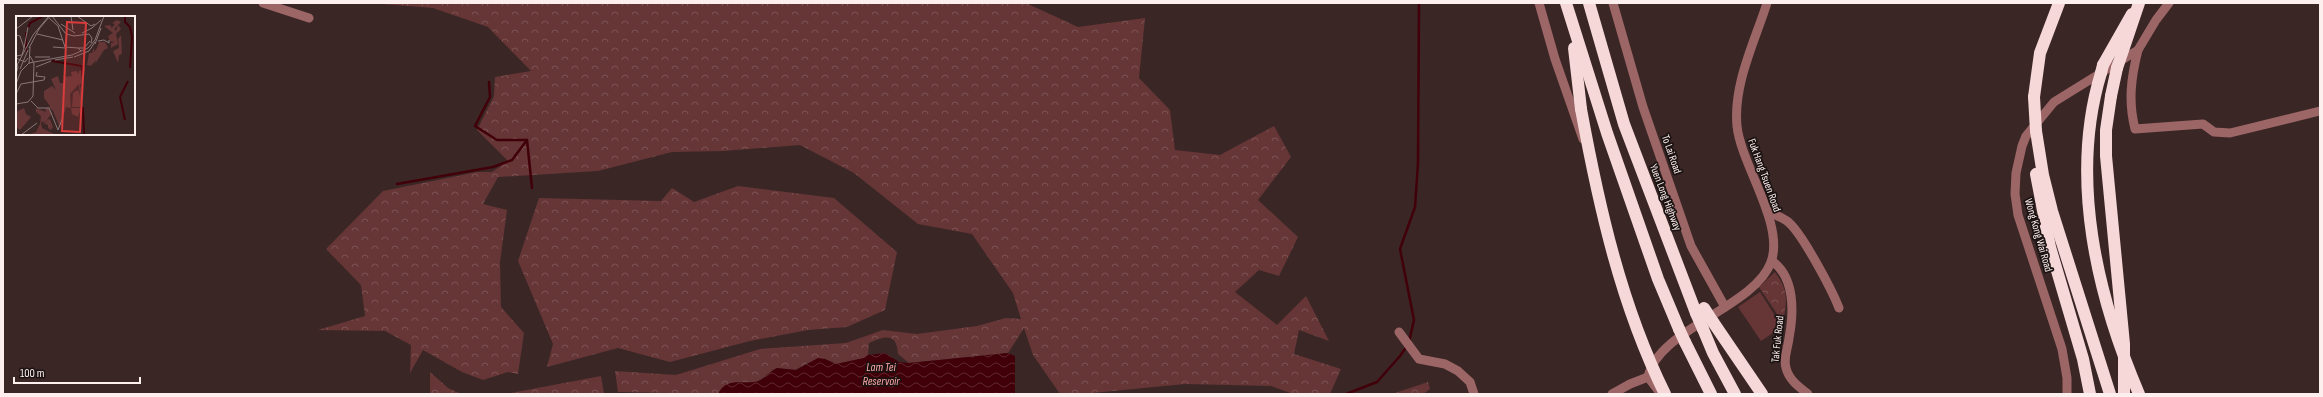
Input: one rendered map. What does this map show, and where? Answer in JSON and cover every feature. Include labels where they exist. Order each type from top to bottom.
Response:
[{"type":"highway","points":[[1566,3],[1571,23],[1656,272],[1679,329],[1711,394]]},
{"type":"highway","name":"Yuen Long Highway","points":[[1589,3],[1624,124],[1679,267],[1700,310]]},
{"type":"highway","points":[[2059,3],[2046,34],[2038,64],[2034,97],[2036,131],[2041,167],[2052,211],[2110,394]]},
{"type":"highway","points":[[2124,394],[2124,344],[2107,171],[2106,130],[2117,68],[2139,3]]},
{"type":"highway","points":[[2139,3],[2103,65],[2089,118],[2086,150],[2088,189],[2097,261],[2112,319],[2139,394]]},
{"type":"highway","points":[[1571,23],[1581,110],[1607,233],[1639,338],[1665,394]]},
{"type":"highway","points":[[2036,131],[2035,166],[2043,217],[2057,276],[2083,360],[2090,394]]},
{"type":"highway","points":[[1700,310],[1713,322],[1762,394]]},
{"type":"highway","points":[[1700,310],[1703,330],[1713,353],[1735,394]]},
{"type":"street","points":[[263,3],[309,18]]},
{"type":"street","points":[[1539,3],[1555,59],[1589,154]]},
{"type":"street","name":"To Lai Road","points":[[1613,3],[1643,107],[1691,246],[1725,307]]},
{"type":"street","name":"Fuk Hang Tsuen Road","points":[[1768,3],[1741,82],[1737,124],[1739,143],[1768,211],[1774,246],[1772,261]]},
{"type":"street","name":"Wong Kong Wai Road","points":[[2067,394],[2067,378],[2062,349],[2018,215],[2015,194],[2016,173],[2024,141],[2054,102],[2138,50],[2156,20],[2169,3]]},
{"type":"street","points":[[2138,50],[2131,79],[2130,110],[2135,129],[2203,124],[2214,132],[2230,133],[2320,111]]},
{"type":"street","points":[[1768,211],[1788,221],[1797,233],[1830,287],[1839,308]]},
{"type":"street","points":[[1661,394],[1648,377],[1649,369],[1664,350],[1725,307],[1760,279],[1772,261]]},
{"type":"street","name":"Tak Fuk Road","points":[[1772,261],[1780,266],[1785,274],[1790,295],[1792,318],[1785,353],[1786,368],[1790,378],[1808,394]]},
{"type":"street","points":[[1399,332],[1419,359],[1445,364],[1458,371],[1470,382],[1474,394]]},
{"type":"street","points":[[1612,394],[1648,377]]},
{"type":"green space","points":[[371,3],[1026,3],[1078,27],[1145,18],[1139,78],[1170,110],[1175,150],[1220,155],[1274,126],[1291,157],[1258,200],[1298,237],[1279,276],[1259,270],[1235,292],[1277,325],[1306,296],[1329,341],[1299,330],[1294,354],[1341,369],[1330,394],[1293,394],[1271,386],[1185,384],[1082,394],[1060,394],[1033,355],[1024,328],[1008,353],[909,363],[898,354],[895,342],[892,339],[885,338],[869,343],[868,355],[865,358],[836,364],[825,359],[808,363],[795,370],[777,368],[755,382],[734,383],[725,386],[718,394],[618,392],[615,371],[676,375],[760,349],[846,343],[883,330],[917,334],[977,326],[1006,318],[1021,319],[1013,293],[972,234],[918,224],[854,173],[800,145],[723,151],[672,152],[598,171],[498,177],[483,204],[507,210],[500,262],[501,307],[524,333],[518,374],[508,372],[483,380],[462,372],[423,350],[410,373],[411,345],[385,331],[318,330],[365,316],[361,285],[326,249],[383,191],[477,172],[492,172],[508,161],[477,130],[494,96],[495,77],[531,71],[488,27],[433,8]]},
{"type":"green space","points":[[738,186],[834,198],[897,252],[885,310],[847,327],[808,330],[750,341],[670,362],[618,348],[547,367],[553,344],[518,261],[539,198],[661,201],[672,188],[694,202]]},
{"type":"green space","points":[[1775,272],[1783,285],[1786,296],[1783,323],[1759,287]]},
{"type":"green space","points":[[1760,292],[1782,327],[1761,341],[1738,307]]},
{"type":"green space","points":[[430,372],[448,388],[461,394],[430,394]]},
{"type":"green space","points":[[601,376],[604,394],[496,394],[511,393]]},
{"type":"green space","points":[[1428,382],[1430,389],[1423,394],[1392,394]]},
{"type":"water","name":"Lam Tei Reservoir","points":[[885,353],[899,362],[909,363],[1008,353],[1015,356],[1015,394],[718,394],[725,385],[734,382],[755,382],[764,378],[777,368],[796,370],[818,358],[825,359],[836,364],[864,358],[868,355]]},
{"type":"waterway","points":[[1409,342],[1414,320],[1400,249],[1415,207],[1418,163],[1419,3]]},
{"type":"waterway","points":[[489,82],[490,97],[475,126],[497,140],[527,140],[532,188]]},
{"type":"waterway","points":[[397,184],[493,167],[512,160],[527,140]]},
{"type":"waterway","points":[[1346,394],[1377,382],[1407,346]]}]
